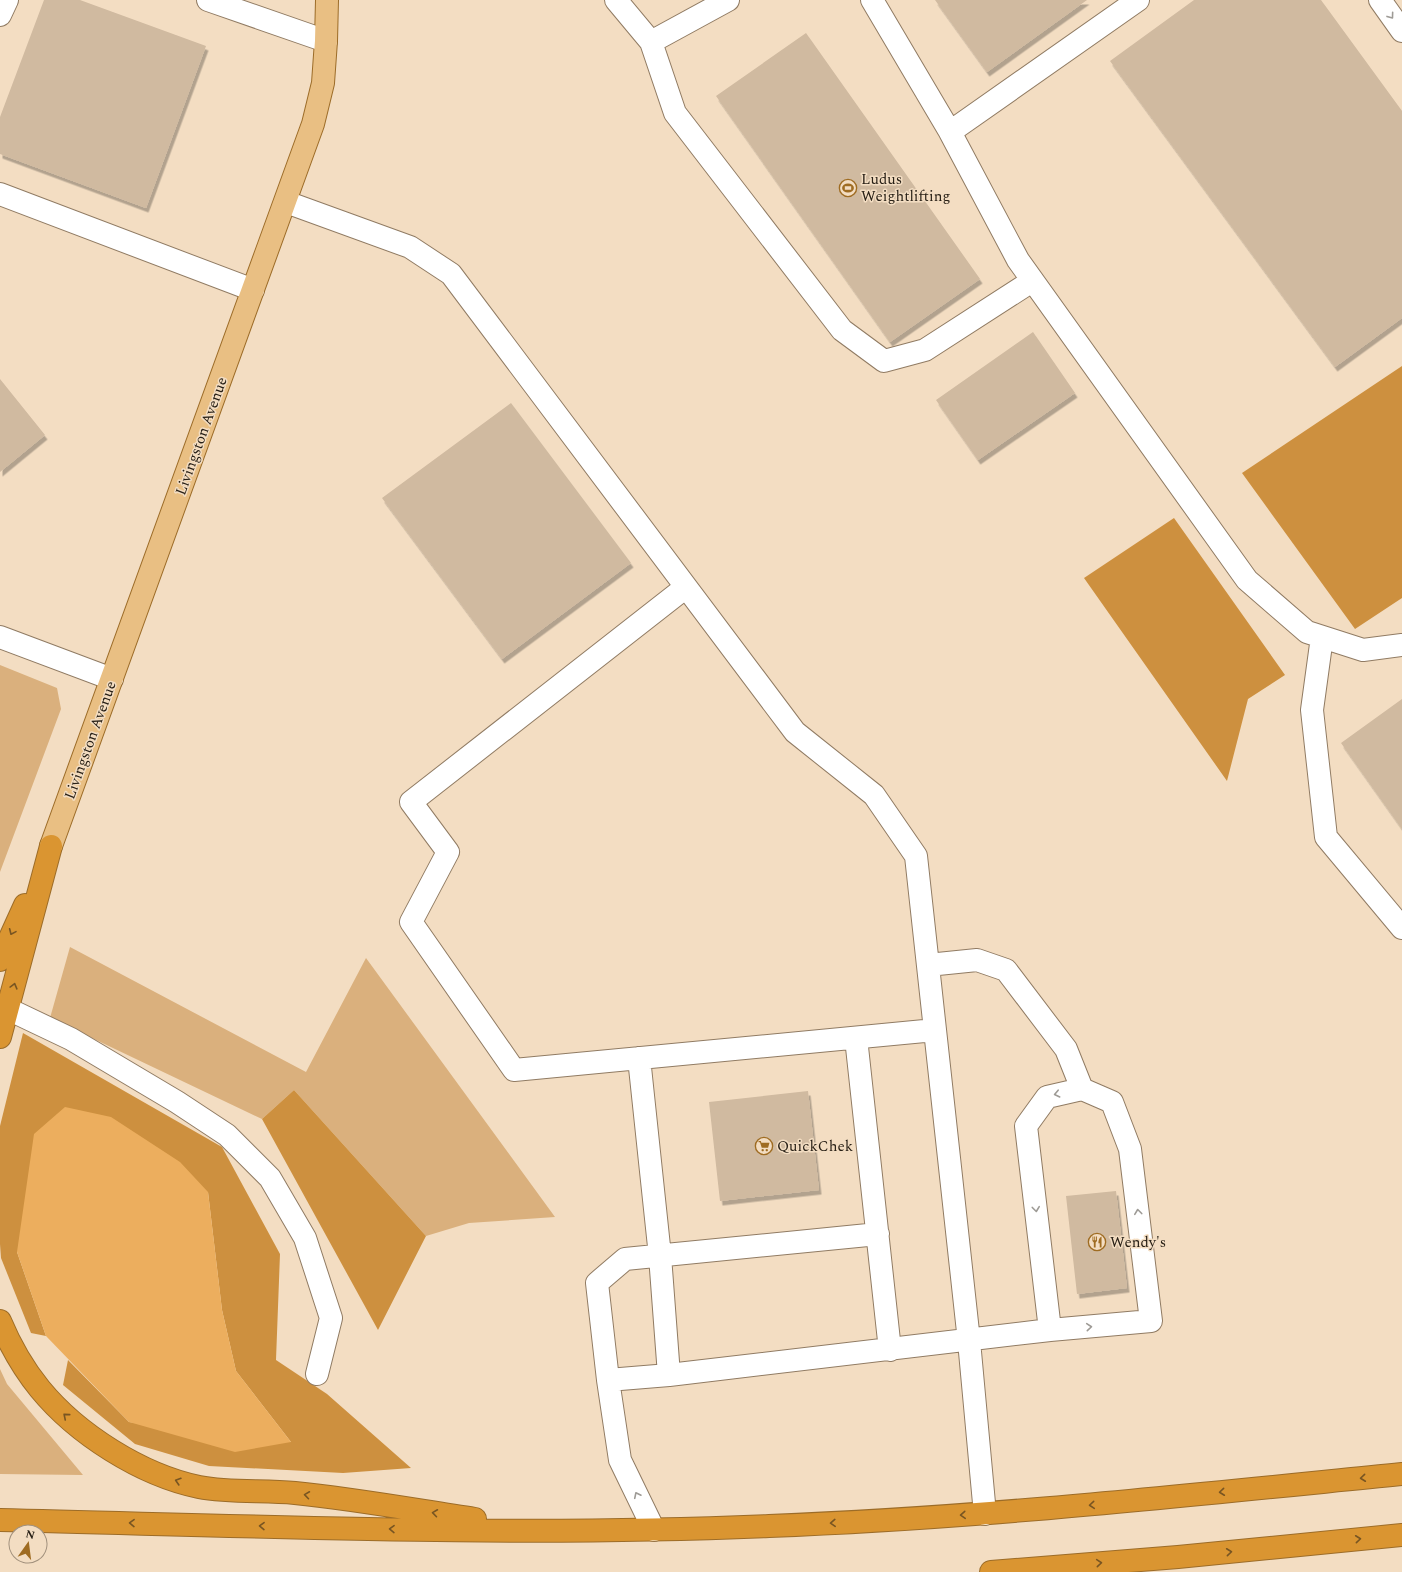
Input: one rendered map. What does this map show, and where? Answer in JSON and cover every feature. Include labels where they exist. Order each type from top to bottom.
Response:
[{"type":"highway","points":[[0,960],[51,846]]},
{"type":"highway","points":[[0,1037],[51,846]]},
{"type":"highway","points":[[0,1321],[20,1361],[59,1410],[80,1428],[127,1458],[151,1471],[199,1487],[225,1490],[295,1493],[557,1530]]},
{"type":"highway","points":[[0,1520],[331,1528],[654,1530],[770,1526],[985,1514],[1095,1505],[1402,1474]]},
{"type":"highway","points":[[991,1572],[1174,1564],[1402,1535]]},
{"type":"main road","name":"Livingston Avenue","points":[[51,846],[306,145],[323,83],[326,20],[316,0]]},
{"type":"lane","points":[[0,15],[6,0]]},
{"type":"lane","points":[[208,0],[326,20]]},
{"type":"lane","points":[[616,0],[651,42],[675,113],[842,330],[884,361],[925,350],[1032,281]]},
{"type":"lane","points":[[651,42],[728,0]]},
{"type":"lane","points":[[872,0],[950,132],[1018,260],[1247,580],[1307,632],[1363,650],[1402,645]]},
{"type":"lane","points":[[950,132],[1138,0]]},
{"type":"lane","points":[[1380,0],[1402,31]]},
{"type":"lane","points":[[0,194],[253,290]]},
{"type":"lane","points":[[286,202],[410,247],[451,274],[795,732],[874,795],[916,856],[969,1341],[985,1514]]},
{"type":"lane","points":[[686,587],[411,802],[448,852],[411,922],[514,1070],[935,1030]]},
{"type":"lane","points":[[0,637],[112,679]]},
{"type":"lane","points":[[1322,637],[1312,710],[1326,837],[1402,928]]},
{"type":"lane","points":[[928,965],[978,960],[1006,970],[1066,1048],[1082,1089]]},
{"type":"lane","points":[[8,1009],[71,1040],[177,1102],[227,1135],[270,1178],[305,1238],[331,1318],[317,1374]]},
{"type":"lane","points":[[856,1038],[890,1350]]},
{"type":"lane","points":[[639,1058],[660,1256],[669,1375]]},
{"type":"lane","points":[[608,1380],[669,1375],[890,1350],[1050,1330],[1151,1321],[1130,1149],[1112,1102],[1082,1089],[1047,1097],[1026,1126],[1050,1330]]},
{"type":"lane","points":[[654,1530],[620,1460],[608,1380],[597,1283],[625,1259],[878,1234]]},
{"type":"shaded area","points":[[1402,366],[1402,598],[1355,629],[1242,473]]},
{"type":"shaded area","points":[[1174,518],[1285,675],[1248,699],[1227,781],[1084,578]]},
{"type":"shaded area","points":[[0,665],[57,688],[61,709],[0,872]]},
{"type":"shaded area","points":[[70,947],[306,1072],[366,958],[555,1217],[469,1223],[426,1236],[294,1090],[262,1119],[50,1018]]},
{"type":"shaded area","points":[[23,1033],[222,1147],[280,1254],[276,1360],[327,1394],[411,1468],[343,1473],[209,1466],[135,1444],[63,1385],[68,1360],[129,1422],[291,1442],[236,1371],[222,1310],[208,1192],[17,1252],[46,1336],[31,1333],[1,1258],[0,1244],[0,1126]]},
{"type":"shaded area","points":[[294,1090],[426,1236],[378,1330],[262,1119]]},
{"type":"shaded area","points":[[65,1107],[111,1117],[180,1162],[208,1192],[222,1310],[236,1371],[291,1442],[235,1452],[129,1422],[46,1336],[17,1252],[34,1134]]},
{"type":"shaded area","points":[[0,1369],[7,1384],[83,1475],[0,1474]]},
{"type":"building","points":[[44,0],[80,0],[206,46],[146,208],[0,154],[0,117]]},
{"type":"building","points":[[935,0],[1087,0],[987,72]]},
{"type":"building","points":[[1194,0],[1321,0],[1402,111],[1402,318],[1335,367],[1110,61]]},
{"type":"building","name":"Ludus Weightlifting","points":[[806,33],[980,279],[890,342],[716,96]]},
{"type":"building","points":[[1033,332],[1075,393],[978,460],[936,400]]},
{"type":"building","points":[[0,379],[45,435],[0,472]]},
{"type":"building","points":[[511,403],[631,563],[502,659],[382,498]]},
{"type":"building","points":[[1402,699],[1402,829],[1341,743]]},
{"type":"building","name":"QuickChek","points":[[808,1091],[819,1190],[720,1201],[709,1102]]},
{"type":"building","name":"Wendy's","points":[[1116,1191],[1127,1288],[1077,1294],[1066,1196]]},
{"type":"place","name":"Ludus Weightlifting","points":[[848,188]]},
{"type":"place","name":"QuickChek","points":[[764,1146]]},
{"type":"place","name":"Wendy's","points":[[1097,1242]]}]
